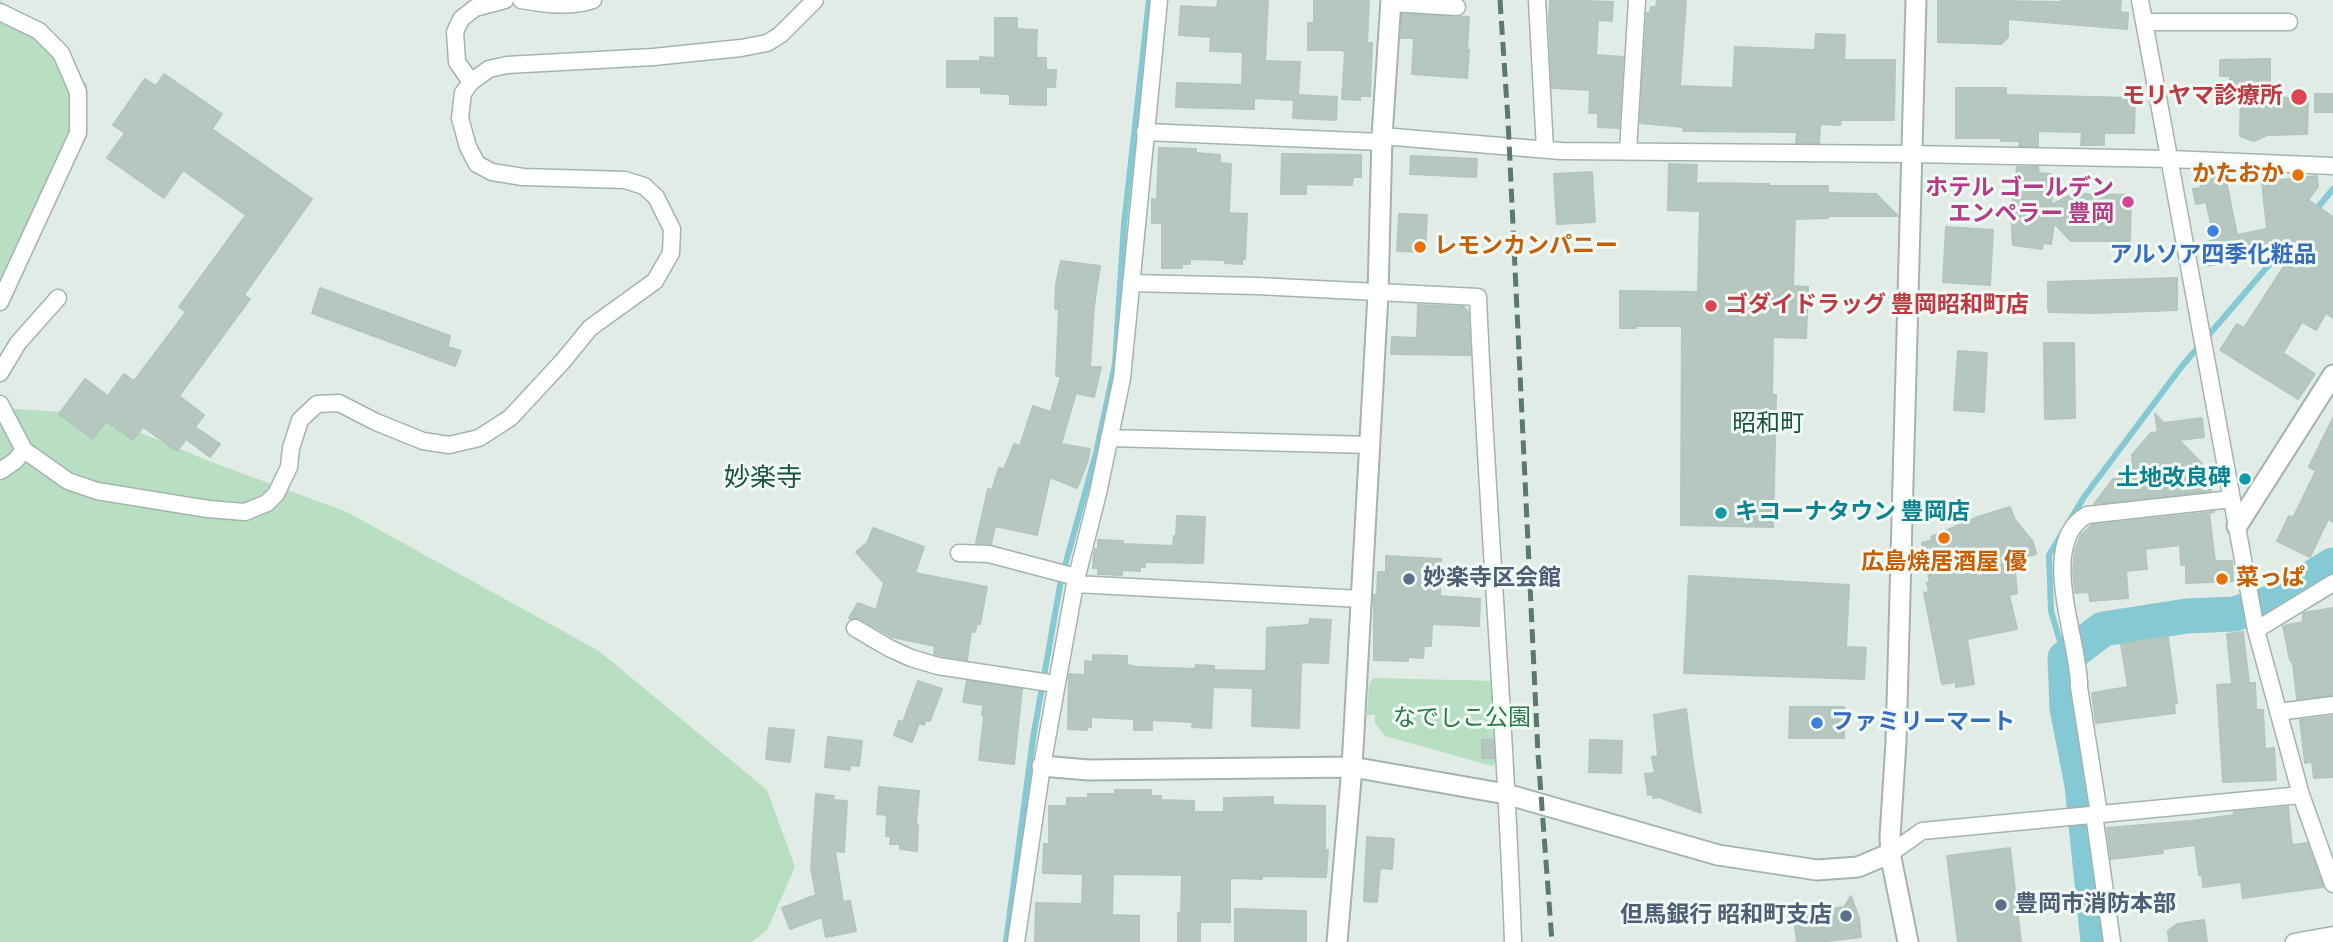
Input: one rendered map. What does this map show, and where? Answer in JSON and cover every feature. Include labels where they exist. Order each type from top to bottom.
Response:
[{"type":"street","points":[[471,82],[457,62],[455,32],[461,19],[475,8],[505,0]]},
{"type":"street","points":[[521,0],[542,4],[581,4],[593,0]]},
{"type":"street","points":[[0,404],[24,450],[68,481],[97,491],[208,509],[245,512],[267,503],[276,494],[289,467],[291,448],[300,420],[317,404],[339,403],[376,422],[424,441],[449,445],[479,438],[510,418],[590,328],[655,281],[671,253],[672,229],[656,197],[644,187],[625,180],[523,177],[492,172],[477,164],[468,147],[460,117],[463,93],[471,82],[489,69],[508,65],[653,57],[767,43],[780,35],[815,0]]},
{"type":"street","points":[[1016,942],[1042,766],[1075,580],[1122,378],[1159,0]]},
{"type":"street","points":[[1537,0],[1545,149]]},
{"type":"street","points":[[1628,151],[1637,0]]},
{"type":"street","points":[[1908,942],[1891,853],[1916,0]]},
{"type":"street","points":[[2140,0],[2256,630],[2301,795],[2333,884]]},
{"type":"street","points":[[1337,942],[1352,767],[1362,599],[1378,294],[1382,139],[1391,2],[1457,7]]},
{"type":"street","points":[[0,12],[39,31],[61,54],[78,92],[78,133],[0,302]]},
{"type":"street","points":[[2144,22],[2289,22]]},
{"type":"street","points":[[1145,132],[1382,139],[1545,149],[2170,159],[2333,166]]},
{"type":"street","points":[[1131,283],[1478,297],[1513,942]]},
{"type":"street","points":[[0,373],[18,343],[58,298]]},
{"type":"street","points":[[2237,526],[2333,375]]},
{"type":"street","points":[[1109,438],[1370,444]]},
{"type":"street","points":[[0,471],[15,461],[24,450]]},
{"type":"street","points":[[2112,942],[2079,687],[2080,668],[2066,604],[2063,553],[2070,533],[2079,519],[2087,515],[2232,499]]},
{"type":"street","points":[[959,553],[989,554],[1075,580],[1362,599]]},
{"type":"street","points":[[2256,630],[2333,583]]},
{"type":"street","points":[[855,628],[889,648],[938,666],[1056,684]]},
{"type":"street","points":[[2278,712],[2333,705]]},
{"type":"street","points":[[1042,766],[1088,769],[1352,767],[1506,794],[1718,855],[1817,870],[1858,867],[1891,853],[1922,831],[2301,795]]},
{"type":"street","points":[[2294,942],[2333,934]]},
{"type":"green space","points":[[0,0],[88,85],[0,311]]},
{"type":"green space","points":[[0,408],[95,414],[214,463],[347,512],[599,651],[767,790],[795,867],[767,930],[752,942],[0,942]]},
{"type":"green space","name":"なでしこ公園","points":[[1374,678],[1498,681],[1500,758],[1492,766],[1385,736],[1375,723],[1375,715],[1367,715],[1369,683]]},
{"type":"building","points":[[1218,0],[1268,0],[1265,61],[1300,62],[1298,95],[1337,97],[1336,120],[1293,118],[1294,100],[1254,98],[1254,109],[1176,107],[1177,83],[1242,85],[1243,52],[1210,51],[1211,37],[1179,35],[1181,6],[1217,8]]},
{"type":"building","points":[[1314,0],[1369,0],[1367,43],[1372,43],[1370,96],[1360,96],[1360,100],[1342,99],[1343,50],[1308,50],[1308,23],[1314,23]]},
{"type":"building","points":[[1550,0],[1613,2],[1612,21],[1598,20],[1596,55],[1623,57],[1619,128],[1598,127],[1598,113],[1589,113],[1590,90],[1552,88]]},
{"type":"building","points":[[1657,0],[1686,0],[1680,86],[1733,88],[1735,47],[1815,50],[1816,34],[1845,35],[1844,60],[1895,60],[1894,120],[1841,120],[1840,125],[1820,124],[1819,143],[1796,143],[1797,132],[1683,131],[1684,127],[1640,123],[1647,13],[1650,13],[1651,7],[1656,7]]},
{"type":"building","points":[[1938,0],[2121,0],[2120,12],[2128,13],[2127,29],[2008,19],[2008,37],[2001,44],[1938,42]]},
{"type":"building","points":[[1402,14],[1469,17],[1467,78],[1412,74],[1414,38],[1401,38]]},
{"type":"building","points":[[995,18],[1017,18],[1017,29],[1037,30],[1036,58],[1046,58],[1046,70],[1056,70],[1055,87],[1046,87],[1046,105],[1010,104],[1010,94],[981,93],[981,87],[947,87],[947,61],[995,58]]},
{"type":"building","points":[[2270,59],[2270,97],[2308,99],[2307,134],[2267,135],[2254,141],[2240,136],[2241,89],[2230,89],[2230,76],[2220,76],[2220,60]]},
{"type":"building","points":[[164,74],[222,114],[212,129],[312,199],[244,295],[250,299],[179,396],[204,415],[195,427],[220,444],[210,457],[186,439],[177,451],[143,427],[133,440],[106,421],[93,439],[59,414],[85,379],[108,396],[124,374],[134,381],[186,312],[179,307],[246,215],[183,170],[164,198],[107,158],[125,133],[113,125],[145,79],[156,86]]},
{"type":"building","points":[[1956,88],[2006,88],[2006,95],[2135,98],[2134,133],[2104,133],[2104,145],[2081,145],[2082,132],[2038,131],[2038,146],[2019,146],[2020,141],[2001,141],[2001,138],[1956,138]]},
{"type":"building","points":[[2315,94],[2333,94],[2333,112],[2315,112]]},
{"type":"building","points":[[1159,148],[1196,149],[1196,153],[1220,155],[1220,163],[1231,164],[1229,213],[1247,214],[1245,259],[1242,259],[1242,264],[1225,263],[1225,260],[1190,259],[1190,264],[1182,264],[1182,268],[1162,268],[1162,223],[1152,223],[1152,199],[1157,200]]},
{"type":"building","points":[[1282,154],[1361,155],[1361,177],[1353,177],[1352,185],[1306,184],[1306,194],[1281,194]]},
{"type":"building","points":[[1411,156],[1477,159],[1476,177],[1410,174]]},
{"type":"building","points":[[1669,164],[1697,165],[1696,183],[1828,186],[1828,193],[1876,194],[1898,216],[1795,219],[1793,286],[1808,287],[1806,338],[1773,337],[1772,395],[1776,395],[1773,527],[1681,525],[1682,326],[1620,328],[1620,291],[1698,292],[1700,211],[1668,210]]},
{"type":"building","points":[[2017,167],[2038,167],[2039,173],[2051,174],[2050,184],[2054,185],[2051,205],[2073,194],[2131,195],[2130,241],[2071,241],[2054,223],[2051,244],[2043,243],[2042,249],[2013,245],[2011,213]]},
{"type":"building","points":[[1592,172],[1595,222],[1557,224],[1554,174]]},
{"type":"building","points":[[2225,175],[2237,235],[2267,229],[2262,182],[2317,176],[2318,187],[2308,200],[2333,217],[2333,318],[2326,313],[2316,330],[2302,322],[2283,353],[2315,374],[2298,399],[2220,350],[2237,324],[2244,328],[2297,246],[2206,266],[2201,243],[2215,240],[2206,202],[2196,204],[2193,189],[2201,188],[2200,179]]},
{"type":"building","points":[[1399,214],[1427,215],[1425,252],[1397,251]]},
{"type":"building","points":[[1946,227],[1993,230],[1990,285],[1943,282]]},
{"type":"building","points":[[1061,261],[1100,266],[1090,367],[1101,367],[1094,397],[1076,393],[1061,444],[1090,449],[1087,463],[1077,488],[1050,477],[1037,535],[995,526],[991,544],[976,543],[988,489],[992,490],[999,468],[1004,469],[1014,444],[1020,446],[1033,406],[1051,412],[1061,376],[1056,376],[1059,309],[1055,309],[1056,284]]},
{"type":"building","points":[[2177,278],[2177,310],[2095,313],[2049,312],[2048,309],[2048,282]]},
{"type":"building","points":[[320,288],[450,336],[448,347],[461,351],[455,366],[312,313]]},
{"type":"building","points":[[1418,305],[1464,307],[1468,312],[1470,355],[1391,354],[1392,337],[1417,338]]},
{"type":"building","points":[[2044,343],[2074,343],[2075,418],[2045,419]]},
{"type":"building","points":[[1958,351],[1987,353],[1984,412],[1954,410]]},
{"type":"building","points":[[2155,414],[2164,423],[2202,418],[2204,437],[2179,440],[2209,471],[2211,491],[2094,504],[2113,479],[2125,479],[2124,469],[2133,469],[2132,455],[2151,433],[2158,432]]},
{"type":"building","points":[[2333,418],[2333,522],[2328,519],[2310,557],[2277,541],[2289,516],[2293,518],[2316,471],[2309,467]]},
{"type":"building","points":[[2010,507],[2015,520],[2033,542],[2036,554],[2014,560],[2017,593],[2009,595],[2017,629],[1967,639],[1974,684],[1956,687],[1956,682],[1942,684],[1924,593],[1929,592],[1927,583],[1930,583],[1922,543],[1978,517]]},
{"type":"building","points":[[2214,512],[2209,513],[2215,561],[2232,561],[2233,581],[2186,583],[2186,565],[2181,565],[2180,545],[2145,549],[2147,569],[2126,571],[2128,598],[2090,601],[2089,592],[2075,593],[2075,550],[2081,535],[2092,525]]},
{"type":"building","points":[[1177,516],[1205,517],[1203,563],[1145,562],[1145,567],[1140,566],[1140,571],[1122,570],[1122,575],[1098,574],[1098,568],[1093,568],[1098,540],[1173,546]]},
{"type":"building","points":[[873,528],[924,547],[915,573],[987,587],[980,624],[977,624],[975,632],[971,631],[967,660],[934,654],[935,646],[892,637],[860,619],[849,618],[858,603],[876,610],[884,583],[856,552],[867,543]]},
{"type":"building","points":[[1386,556],[1441,559],[1440,596],[1480,599],[1479,626],[1432,624],[1431,646],[1424,646],[1423,658],[1408,657],[1408,661],[1374,660],[1374,595],[1377,595],[1378,572],[1386,572]]},
{"type":"building","points":[[1689,576],[1849,585],[1846,647],[1866,648],[1864,679],[1684,673]]},
{"type":"building","points":[[2333,608],[2333,695],[2297,699],[2293,664],[2283,626],[2303,622],[2303,613]]},
{"type":"building","points":[[1310,619],[1331,620],[1328,663],[1301,662],[1299,728],[1252,726],[1253,688],[1213,687],[1211,728],[1192,727],[1193,722],[1152,720],[1152,730],[1134,730],[1134,719],[1091,717],[1091,727],[1087,727],[1087,730],[1068,729],[1069,674],[1085,675],[1085,661],[1093,662],[1093,655],[1127,656],[1127,665],[1138,667],[1195,669],[1196,665],[1214,666],[1214,670],[1266,671],[1267,628],[1309,625]]},
{"type":"building","points":[[2243,632],[2249,683],[2255,683],[2256,710],[2263,710],[2265,749],[2274,748],[2276,780],[2223,782],[2217,685],[2232,684],[2227,634]]},
{"type":"building","points":[[2168,637],[2177,703],[2174,704],[2175,713],[2096,723],[2092,693],[2128,687],[2121,644]]},
{"type":"building","points":[[918,681],[942,689],[930,721],[926,720],[924,725],[919,723],[912,742],[894,735],[899,721],[903,722]]},
{"type":"building","points":[[967,681],[1022,689],[1014,764],[979,760],[983,705],[963,702]]},
{"type":"building","name":"ファミリーマート","points":[[1790,707],[1844,707],[1844,738],[1789,738]]},
{"type":"building","points":[[1686,709],[1701,813],[1659,797],[1653,798],[1653,794],[1648,795],[1645,774],[1655,773],[1652,757],[1658,756],[1654,715]]},
{"type":"building","points":[[2333,716],[2333,777],[2314,778],[2312,762],[2305,763],[2300,720]]},
{"type":"building","points":[[769,728],[794,730],[790,762],[766,759]]},
{"type":"building","points":[[828,737],[862,741],[859,766],[850,765],[850,770],[825,767]]},
{"type":"building","points":[[1482,740],[1493,740],[1494,758],[1482,758]]},
{"type":"building","points":[[1590,740],[1622,741],[1621,773],[1589,772]]},
{"type":"building","points":[[879,787],[919,791],[917,851],[900,849],[900,844],[890,844],[891,836],[886,836],[887,815],[877,814]]},
{"type":"building","points":[[1115,790],[1151,790],[1151,796],[1161,796],[1161,800],[1194,801],[1194,812],[1224,812],[1224,798],[1273,797],[1273,805],[1325,806],[1325,850],[1328,850],[1326,877],[1230,878],[1230,922],[1200,922],[1200,942],[1178,942],[1182,875],[1113,874],[1112,915],[1139,916],[1139,942],[1035,942],[1036,903],[1082,904],[1083,874],[1043,873],[1044,844],[1049,844],[1049,806],[1067,806],[1067,798],[1088,798],[1088,794],[1115,794]]},
{"type":"building","points":[[816,794],[834,796],[833,800],[847,801],[844,852],[835,851],[843,902],[850,901],[856,931],[826,937],[822,917],[790,929],[782,908],[816,895],[811,868]]},
{"type":"building","points":[[2288,807],[2292,845],[2307,843],[2323,887],[2243,898],[2241,882],[2203,887],[2195,845],[2162,849],[2163,853],[2111,859],[2107,828],[2191,821],[2234,815],[2234,812]]},
{"type":"building","points":[[1367,837],[1394,839],[1392,869],[1380,868],[1377,902],[1364,901]]},
{"type":"building","points":[[2010,848],[2021,942],[1958,942],[1947,856]]},
{"type":"building","points":[[1851,896],[1859,918],[1861,937],[1797,942],[1793,913],[1844,907]]},
{"type":"building","points":[[1235,909],[1306,911],[1306,942],[1235,942]]},
{"type":"building","points":[[2204,920],[2207,942],[2169,942],[2168,931],[2177,924]]},
{"type":"waterway","points":[[1006,942],[1033,738],[1061,580],[1096,453],[1115,364],[1124,224],[1149,0]]},
{"type":"waterway","points":[[2314,212],[2333,189]]},
{"type":"waterway","points":[[2065,658],[2051,611],[2049,555],[2084,497],[2182,366],[2287,244]]},
{"type":"waterway","points":[[2098,942],[2082,785],[2067,708],[2065,658],[2103,629],[2187,616],[2234,614],[2273,602],[2333,565]]},
{"type":"railway","points":[[1500,0],[1538,754],[1552,942]]},
{"type":"place","name":"モリヤマ診療所","points":[[2299,97]]},
{"type":"place","name":"かたおか","points":[[2298,175]]},
{"type":"place","name":"ホテル ゴールデン エンペラー 豊岡","points":[[2128,202]]},
{"type":"place","name":"アルソア四季化粧品","points":[[2213,231]]},
{"type":"place","name":"レモンカンパニー","points":[[1420,247]]},
{"type":"place","name":"ゴダイドラッグ 豊岡昭和町店","points":[[1711,306]]},
{"type":"place","name":"土地改良碑","points":[[2245,479]]},
{"type":"place","name":"キコーナタウン 豊岡店","points":[[1721,513]]},
{"type":"place","name":"広島焼居酒屋 優","points":[[1944,538]]},
{"type":"place","name":"妙楽寺区会館","points":[[1409,579]]},
{"type":"place","name":"菜っぱ","points":[[2222,579]]},
{"type":"place","name":"ファミリーマート","points":[[1817,723]]},
{"type":"place","name":"豊岡市消防本部","points":[[2001,905]]},
{"type":"place","name":"但馬銀行 昭和町支店","points":[[1846,916]]},
{"type":"district","name":"昭和町","points":[[1768,424]]},
{"type":"district","name":"妙楽寺","points":[[763,479]]}]
